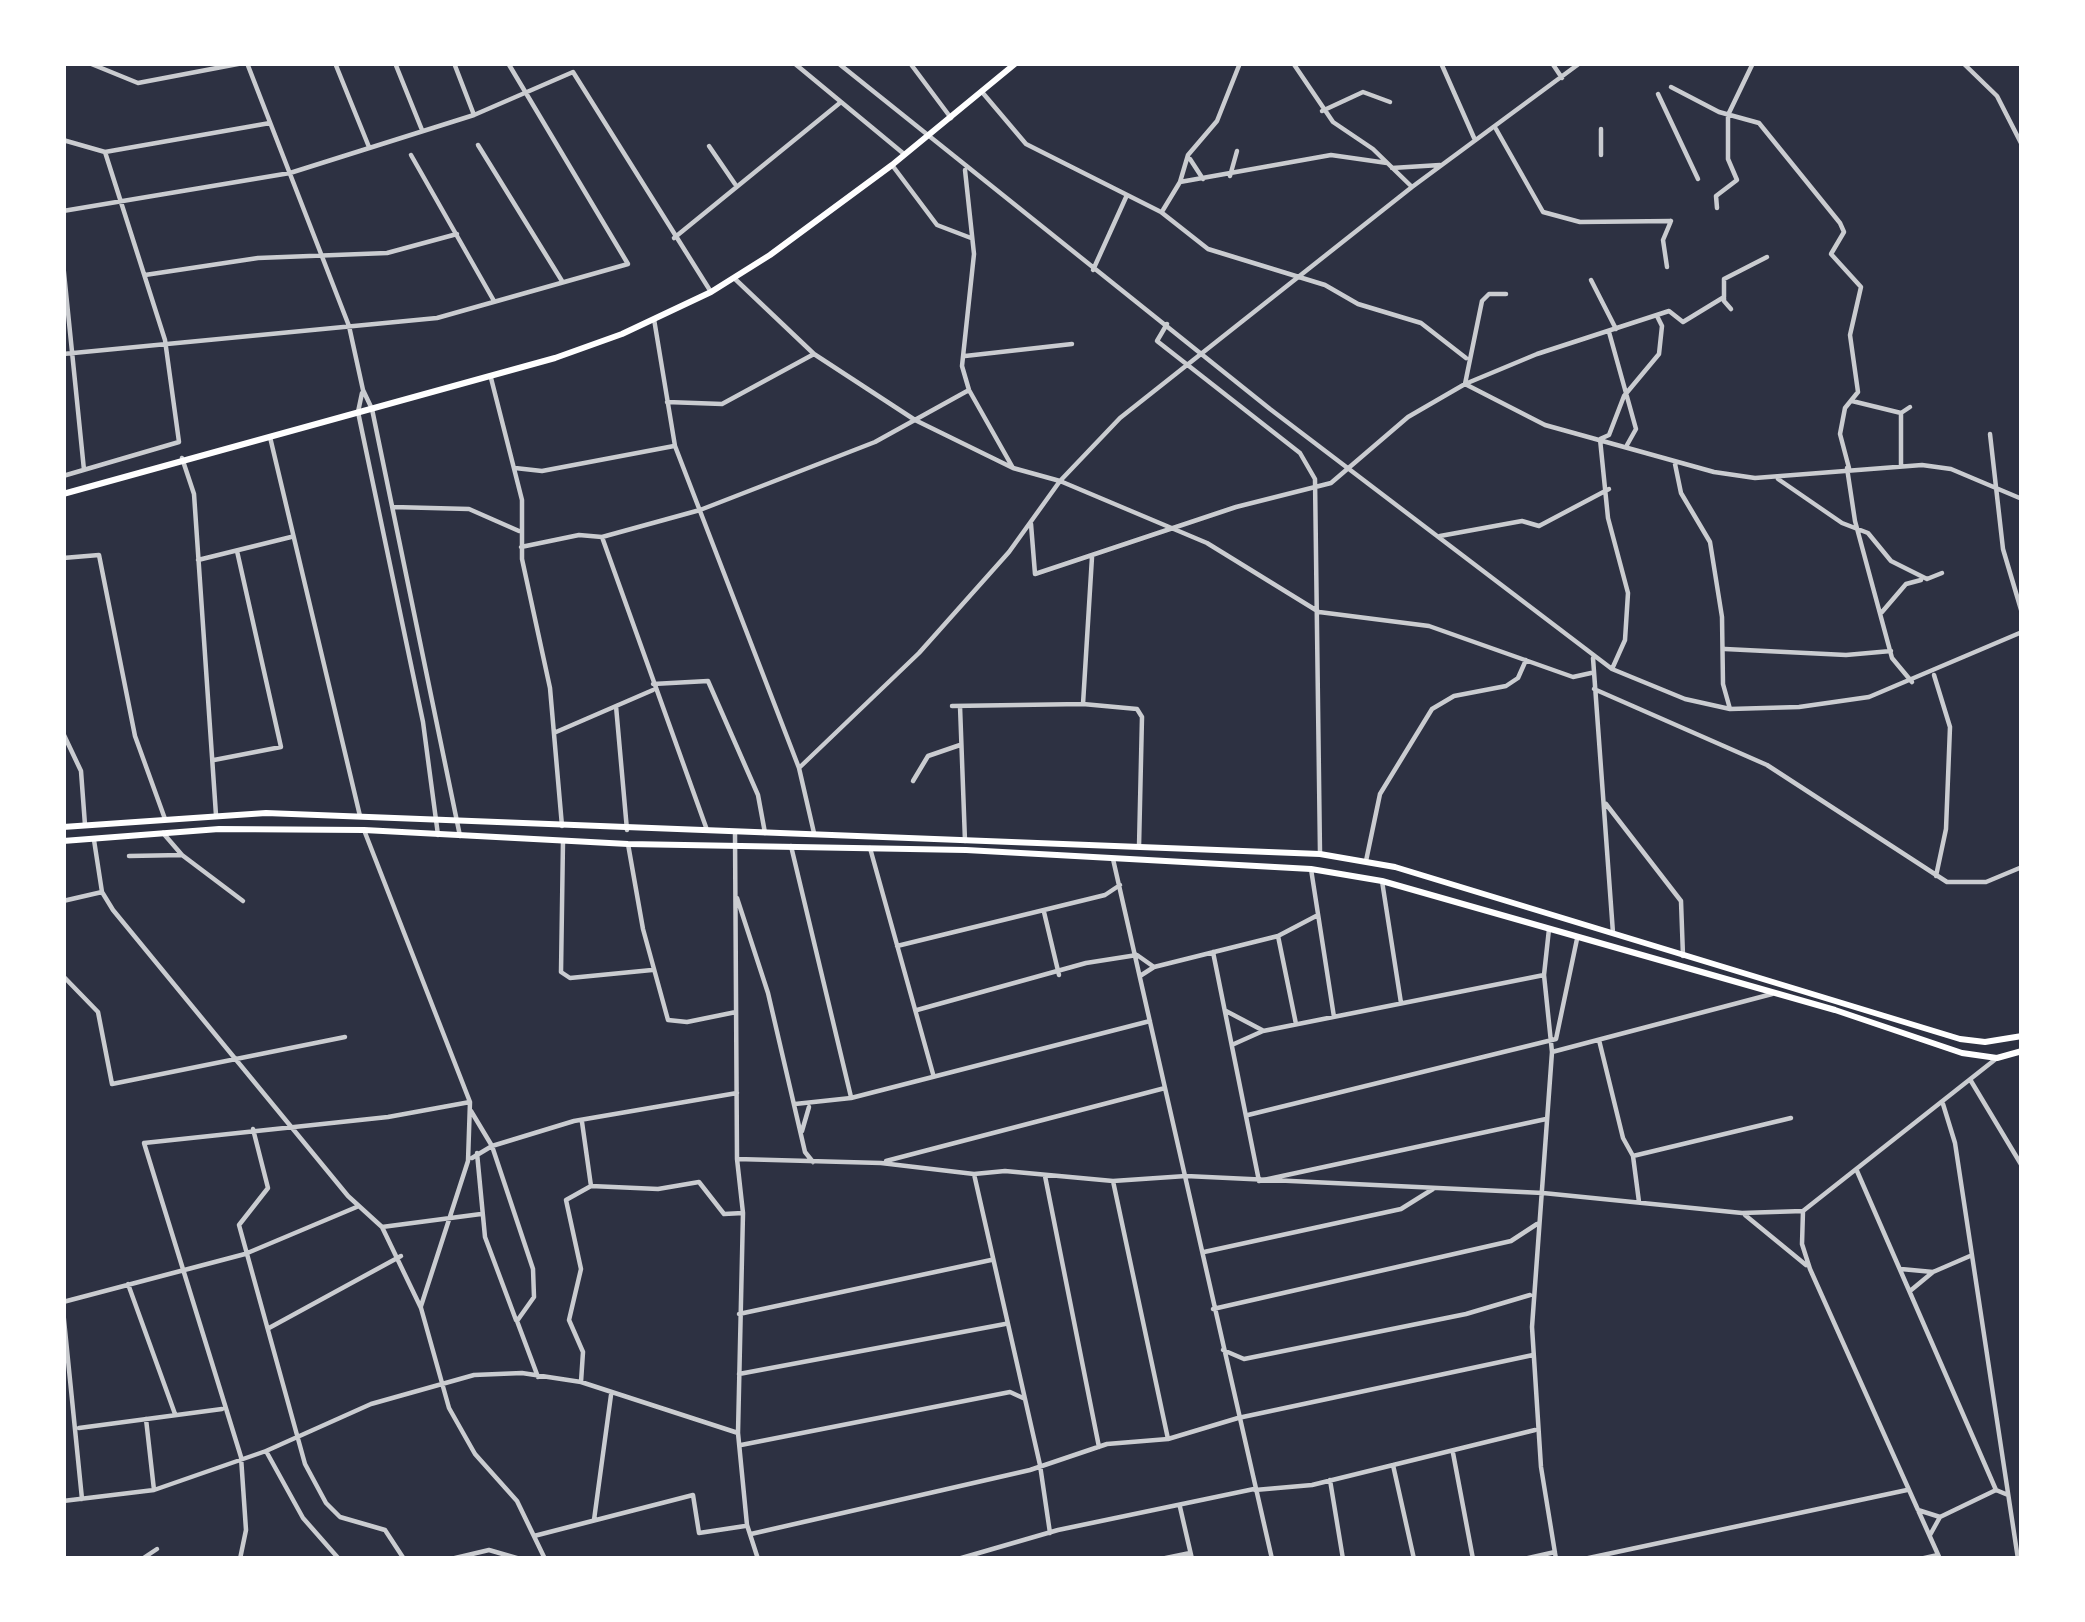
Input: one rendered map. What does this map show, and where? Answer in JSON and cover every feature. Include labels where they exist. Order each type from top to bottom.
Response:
[{"type":"main road","points":[[63,494],[491,376],[588,347],[654,319],[734,278],[892,166],[1016,63]]},
{"type":"main road","points":[[63,827],[216,815],[1320,854],[1366,861],[1972,1041],[2022,1036]]},
{"type":"main road","points":[[63,841],[364,830],[1311,869],[1382,881],[1775,994],[1923,1042],[1997,1058],[2022,1051]]},
{"type":"street","points":[[89,63],[130,82],[245,63],[349,326],[372,409],[460,836]]},
{"type":"street","points":[[335,63],[369,148]]},
{"type":"street","points":[[395,63],[423,131]]},
{"type":"street","points":[[454,63],[474,115]]},
{"type":"street","points":[[63,354],[165,340],[437,318],[628,264],[508,63]]},
{"type":"street","points":[[794,63],[904,154]]},
{"type":"street","points":[[838,63],[1093,270],[1612,669],[1685,699],[1730,709],[1851,701],[1912,682],[2022,632]]},
{"type":"street","points":[[910,63],[951,118]]},
{"type":"street","points":[[1162,212],[1180,182],[1188,155],[1217,121],[1240,63]]},
{"type":"street","points":[[1293,63],[1322,111],[1412,187]]},
{"type":"street","points":[[1442,63],[1476,142]]},
{"type":"street","points":[[1552,63],[1562,78]]},
{"type":"street","points":[[799,768],[920,653],[1060,481],[1120,418],[1412,187],[1580,63]]},
{"type":"street","points":[[1717,208],[1716,196],[1737,179],[1729,159],[1728,115],[1753,63]]},
{"type":"street","points":[[1963,63],[1991,88],[2022,145]]},
{"type":"street","points":[[63,212],[290,173],[474,115],[573,72],[710,292]]},
{"type":"street","points":[[1671,87],[1728,115],[1759,123],[1844,232],[1831,254],[1861,287],[1850,335],[1860,374],[1840,434],[1857,530],[1891,651],[1912,682]]},
{"type":"street","points":[[982,92],[1026,144],[1162,212],[1208,249],[1421,323],[1467,359]]},
{"type":"street","points":[[1322,111],[1363,92],[1390,102]]},
{"type":"street","points":[[1658,94],[1698,179]]},
{"type":"street","points":[[674,238],[841,101]]},
{"type":"street","points":[[63,140],[105,152],[270,123]]},
{"type":"street","points":[[1496,129],[1543,212],[1580,222],[1671,221],[1663,240],[1666,267]]},
{"type":"street","points":[[1600,155],[1601,129]]},
{"type":"street","points":[[478,145],[562,281]]},
{"type":"street","points":[[709,146],[735,184]]},
{"type":"street","points":[[1230,176],[1237,151]]},
{"type":"street","points":[[63,476],[179,442],[165,340],[117,202],[105,152]]},
{"type":"street","points":[[411,155],[494,301]]},
{"type":"street","points":[[1188,155],[1203,179]]},
{"type":"street","points":[[1180,182],[1331,155],[1433,168],[1450,160]]},
{"type":"street","points":[[892,166],[937,225],[971,238]]},
{"type":"street","points":[[965,168],[971,238],[963,356],[969,390],[1013,468]]},
{"type":"street","points":[[1093,270],[1127,195]]},
{"type":"street","points":[[145,274],[258,258],[387,253],[457,234]]},
{"type":"street","points":[[1731,309],[1724,297],[1724,279],[1767,257]]},
{"type":"street","points":[[63,263],[84,470]]},
{"type":"street","points":[[734,278],[814,354],[915,419],[1013,468],[1060,481],[1251,565],[1319,612],[1429,626],[1573,677],[1591,673]]},
{"type":"street","points":[[1591,280],[1612,331],[1624,396],[1636,429],[1626,446]]},
{"type":"street","points":[[1465,384],[1484,296],[1506,294]]},
{"type":"street","points":[[1031,522],[1035,574],[1170,528],[1331,483],[1408,417],[1465,384],[1537,354],[1669,311],[1683,322],[1724,297]]},
{"type":"street","points":[[1600,439],[1609,435],[1624,396],[1659,354],[1662,326],[1658,316]]},
{"type":"street","points":[[654,319],[674,446],[799,768],[815,835]]},
{"type":"street","points":[[1167,324],[1157,341],[1300,453],[1315,485],[1320,854]]},
{"type":"street","points":[[963,356],[1072,344]]},
{"type":"street","points":[[667,402],[722,404],[814,354]]},
{"type":"street","points":[[491,376],[522,500],[519,531],[554,732],[562,826]]},
{"type":"street","points":[[1465,384],[1545,425],[1676,464],[1773,477],[1901,465],[1951,469],[2022,499]]},
{"type":"street","points":[[363,390],[358,412],[423,722],[439,835]]},
{"type":"street","points":[[521,547],[580,535],[602,538],[700,510],[874,442],[969,390]]},
{"type":"street","points":[[1852,401],[1901,413],[1910,407]]},
{"type":"street","points":[[1901,413],[1901,465]]},
{"type":"street","points":[[1990,434],[2003,549],[2022,613]]},
{"type":"street","points":[[271,437],[361,819]]},
{"type":"street","points":[[1600,439],[1609,518],[1628,593],[1625,640],[1612,669]]},
{"type":"street","points":[[514,468],[542,471],[674,446]]},
{"type":"street","points":[[182,458],[194,494],[216,815]]},
{"type":"street","points":[[1676,464],[1681,493],[1710,542],[1724,649],[1723,684],[1730,709]]},
{"type":"street","points":[[1773,477],[1872,536],[1891,561],[1927,579]]},
{"type":"street","points":[[1436,536],[1522,521],[1539,526],[1609,489]]},
{"type":"street","points":[[393,507],[469,509],[519,531]]},
{"type":"street","points":[[198,560],[292,537]]},
{"type":"street","points":[[602,538],[707,832]]},
{"type":"street","points":[[214,760],[281,747],[237,550]]},
{"type":"street","points":[[63,558],[93,552],[102,563],[135,736],[165,819]]},
{"type":"street","points":[[1083,704],[1092,556]]},
{"type":"street","points":[[1882,612],[1906,584],[1942,573]]},
{"type":"street","points":[[1724,649],[1846,656],[1891,651]]},
{"type":"street","points":[[1593,658],[1614,935]]},
{"type":"street","points":[[1366,861],[1380,794],[1432,709],[1454,696],[1506,686],[1518,678],[1526,660]]},
{"type":"street","points":[[1933,673],[1950,728],[1946,829],[1936,875]]},
{"type":"street","points":[[554,732],[652,687],[703,677],[758,795],[765,833]]},
{"type":"street","points":[[1594,689],[1767,765],[1948,882],[1986,882],[2022,867]]},
{"type":"street","points":[[965,841],[956,706],[1083,704],[1137,709],[1142,718],[1139,847]]},
{"type":"street","points":[[616,706],[627,830]]},
{"type":"street","points":[[423,722],[438,719]]},
{"type":"street","points":[[63,733],[82,771],[85,825]]},
{"type":"street","points":[[913,781],[928,756],[960,745]]},
{"type":"street","points":[[1606,804],[1681,901],[1683,956]]},
{"type":"street","points":[[364,830],[470,1102],[468,1161],[444,1222],[421,1308]]},
{"type":"street","points":[[735,832],[737,1159],[743,1213],[738,1433],[747,1525],[758,1559]]},
{"type":"street","points":[[165,836],[182,855],[243,901]]},
{"type":"street","points":[[160,858],[165,836]]},
{"type":"street","points":[[94,840],[103,892],[290,1124],[382,1226],[401,1256],[421,1308],[440,1382],[463,1437],[517,1502],[545,1559]]},
{"type":"street","points":[[563,841],[561,973],[570,978],[652,970]]},
{"type":"street","points":[[628,844],[652,970],[670,1022],[736,1012]]},
{"type":"street","points":[[791,846],[851,1099]]},
{"type":"street","points":[[870,848],[934,1076]]},
{"type":"street","points":[[129,856],[182,855]]},
{"type":"street","points":[[1113,859],[1272,1559]]},
{"type":"street","points":[[1311,869],[1334,1017]]},
{"type":"street","points":[[1382,881],[1401,1003]]},
{"type":"street","points":[[897,946],[1044,912],[1110,893],[1120,885]]},
{"type":"street","points":[[63,901],[103,892]]},
{"type":"street","points":[[735,892],[805,1152],[815,1164]]},
{"type":"street","points":[[1110,893],[1125,902]]},
{"type":"street","points":[[1044,912],[1059,975]]},
{"type":"street","points":[[1141,976],[1154,967],[1278,936],[1318,915]]},
{"type":"street","points":[[1524,1559],[1556,1556],[1537,1429],[1532,1294],[1552,1052],[1544,975],[1549,929]]},
{"type":"street","points":[[1278,936],[1296,1024]]},
{"type":"street","points":[[1248,1115],[1551,1040],[1558,1036],[1577,939]]},
{"type":"street","points":[[1213,952],[1259,1181]]},
{"type":"street","points":[[917,1010],[1059,975],[1087,963],[1137,956],[1154,967]]},
{"type":"street","points":[[1232,1044],[1263,1031],[1544,975]]},
{"type":"street","points":[[63,976],[98,1012],[112,1084],[345,1037]]},
{"type":"street","points":[[1552,1052],[1775,994]]},
{"type":"street","points":[[1226,1012],[1263,1031]]},
{"type":"street","points":[[795,1104],[809,1107],[851,1099],[1150,1021]]},
{"type":"street","points":[[1229,1029],[1240,1021]]},
{"type":"street","points":[[1598,1038],[1623,1138],[1633,1156],[1639,1202]]},
{"type":"street","points":[[737,1159],[881,1162],[974,1174],[1114,1181],[1186,1176],[1543,1193],[1742,1213],[1803,1210],[1997,1058]]},
{"type":"street","points":[[1971,1081],[2022,1166]]},
{"type":"street","points":[[881,1162],[1167,1088]]},
{"type":"street","points":[[468,1161],[492,1146],[582,1122],[737,1093]]},
{"type":"street","points":[[241,1559],[247,1530],[242,1457],[222,1409],[185,1270],[144,1143],[388,1117],[470,1102]]},
{"type":"street","points":[[1943,1104],[1955,1143],[2008,1496],[2018,1534],[2018,1559]]},
{"type":"street","points":[[802,1131],[809,1107]]},
{"type":"street","points":[[471,1111],[492,1146],[535,1283],[534,1297],[517,1321]]},
{"type":"street","points":[[1633,1156],[1791,1118]]},
{"type":"street","points":[[1259,1181],[1546,1119]]},
{"type":"street","points":[[582,1122],[590,1186]]},
{"type":"street","points":[[253,1129],[268,1188],[239,1225],[311,1480],[340,1516],[385,1530],[404,1559]]},
{"type":"street","points":[[929,1150],[931,1169]]},
{"type":"street","points":[[794,1163],[805,1152]]},
{"type":"street","points":[[477,1153],[481,1214],[496,1275],[538,1377]]},
{"type":"street","points":[[1857,1171],[1996,1490],[2008,1496]]},
{"type":"street","points":[[974,1174],[1040,1465],[1047,1522],[1054,1532]]},
{"type":"street","points":[[1045,1176],[1099,1447]]},
{"type":"street","points":[[1114,1181],[1168,1439]]},
{"type":"street","points":[[581,1382],[583,1352],[569,1320],[581,1269],[566,1200],[590,1186],[658,1189],[699,1182],[724,1214],[743,1213]]},
{"type":"street","points":[[1204,1252],[1401,1209],[1433,1189]]},
{"type":"street","points":[[82,1499],[63,1306],[245,1254],[362,1205]]},
{"type":"street","points":[[1803,1210],[1802,1244],[1810,1269],[1939,1557],[1920,1559]]},
{"type":"street","points":[[1742,1213],[1810,1269]]},
{"type":"street","points":[[382,1226],[481,1214]]},
{"type":"street","points":[[1213,1309],[1511,1240],[1537,1224]]},
{"type":"street","points":[[266,1329],[401,1256]]},
{"type":"street","points":[[1909,1292],[1933,1272],[1970,1256]]},
{"type":"street","points":[[739,1315],[991,1260]]},
{"type":"street","points":[[1898,1268],[1933,1272]]},
{"type":"street","points":[[128,1284],[175,1416]]},
{"type":"street","points":[[1222,1350],[1244,1359],[1466,1314],[1532,1294]]},
{"type":"street","points":[[739,1374],[1006,1324]]},
{"type":"street","points":[[751,1534],[1099,1447],[1168,1439],[1238,1418],[1533,1355]]},
{"type":"street","points":[[63,1501],[154,1490],[266,1451],[371,1404],[474,1375],[581,1382],[738,1433]]},
{"type":"street","points":[[739,1446],[1010,1392],[1020,1383]]},
{"type":"street","points":[[1010,1392],[1023,1398]]},
{"type":"street","points":[[594,1520],[611,1395]]},
{"type":"street","points":[[77,1428],[222,1409]]},
{"type":"street","points":[[146,1419],[154,1490]]},
{"type":"street","points":[[958,1559],[1054,1532],[1241,1495],[1264,1486],[1330,1480],[1537,1429]]},
{"type":"street","points":[[266,1451],[303,1519],[339,1559]]},
{"type":"street","points":[[1453,1453],[1473,1559]]},
{"type":"street","points":[[1394,1465],[1414,1559]]},
{"type":"street","points":[[1251,1477],[1264,1486]]},
{"type":"street","points":[[1330,1480],[1343,1559]]},
{"type":"street","points":[[1584,1559],[1617,1556],[1910,1490]]},
{"type":"street","points":[[1930,1535],[1940,1517],[1996,1490]]},
{"type":"street","points":[[534,1536],[693,1495],[699,1533],[747,1525]]},
{"type":"street","points":[[1241,1495],[1257,1501]]},
{"type":"street","points":[[1161,1559],[1191,1556],[1180,1507]]},
{"type":"street","points":[[1918,1510],[1940,1517]]},
{"type":"street","points":[[142,1559],[158,1549]]},
{"type":"street","points":[[451,1559],[489,1550],[520,1559]]}]
